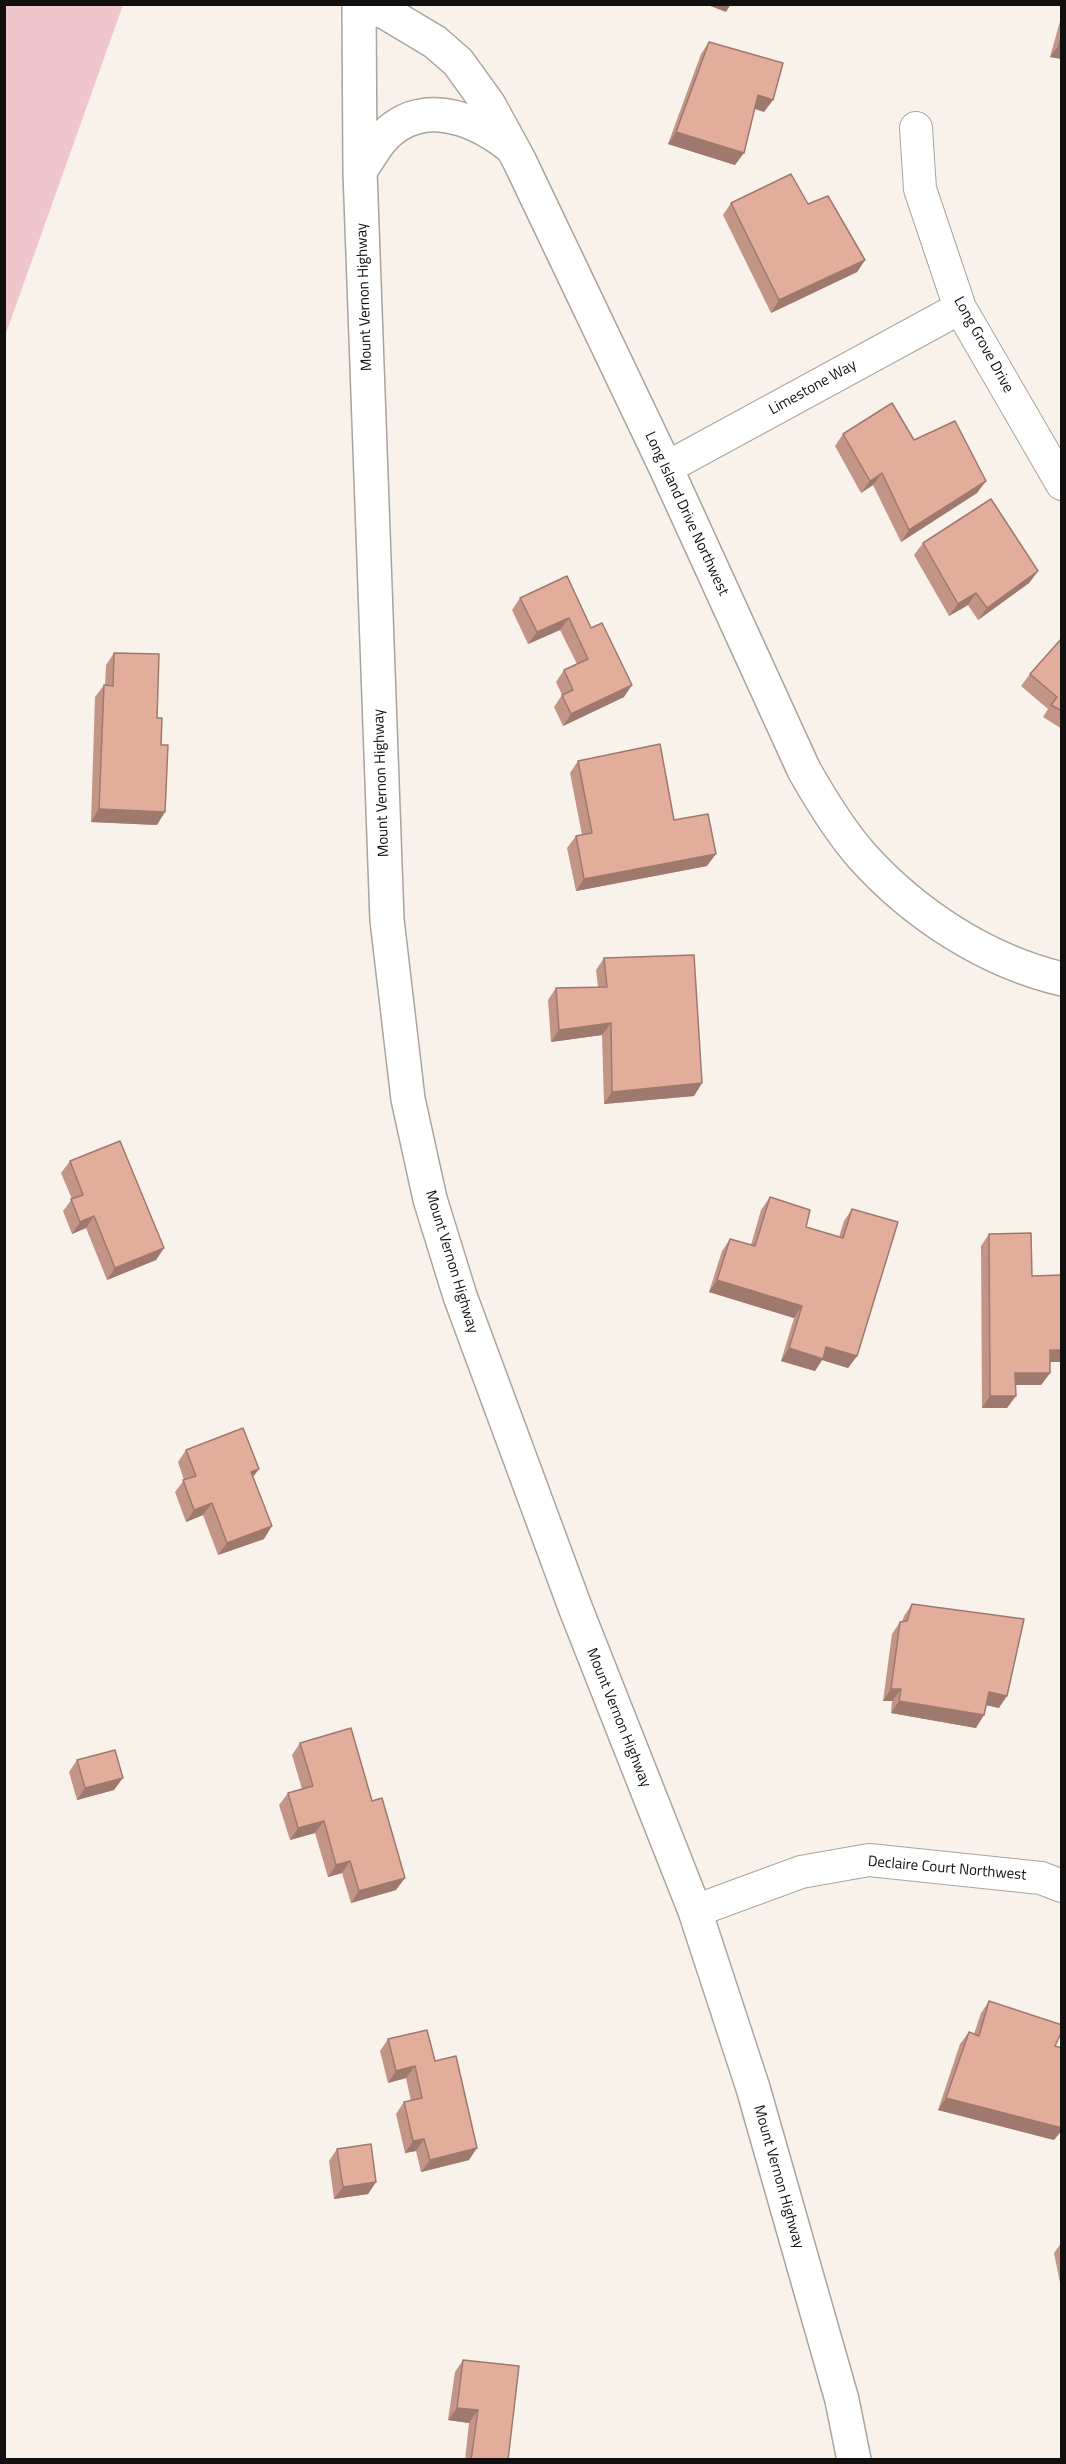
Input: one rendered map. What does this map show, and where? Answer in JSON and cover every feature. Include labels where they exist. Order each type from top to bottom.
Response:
[{"type":"street","name":"Long Island Drive Northwest","points":[[359,5],[385,12],[435,42],[458,62],[489,105],[513,148],[666,468],[804,770],[828,812],[862,856],[918,909],[984,950],[1062,979]]},
{"type":"street","name":"Mount Vernon Highway","points":[[359,5],[360,171],[387,920],[408,1099],[430,1198],[468,1318],[574,1607],[695,1911],[753,2088],[842,2400],[854,2460]]},
{"type":"street","points":[[360,171],[382,139],[395,128],[406,122],[434,115],[452,116],[473,122],[513,148]]},
{"type":"street","name":"Long Grove Drive","points":[[916,128],[920,189],[960,308],[1062,484]]},
{"type":"street","name":"Limestone Way","points":[[666,468],[960,308]]},
{"type":"street","name":"Declaire Court Northwest","points":[[695,1911],[801,1872],[869,1860],[1041,1878],[1062,1886]]},
{"type":"shaded area","points":[[4,5],[123,5],[5,336]]},
{"type":"building","points":[[709,42],[783,63],[773,100],[758,95],[744,153],[676,132]]},
{"type":"building","points":[[791,174],[808,204],[828,196],[865,260],[779,300],[731,203]]},
{"type":"building","points":[[892,403],[914,440],[955,421],[986,481],[909,530],[882,473],[870,481],[843,434]]},
{"type":"building","points":[[991,499],[1038,571],[987,608],[976,593],[958,604],[923,543]]},
{"type":"building","points":[[567,576],[591,628],[602,623],[632,685],[571,714],[562,695],[573,690],[564,670],[588,659],[569,618],[537,632],[520,598]]},
{"type":"building","points":[[1062,638],[1062,711],[1051,705],[1057,697],[1030,674]]},
{"type":"building","points":[[114,653],[159,654],[157,718],[162,718],[161,745],[168,745],[165,812],[99,809],[104,685],[113,686]]},
{"type":"building","points":[[660,744],[674,820],[708,814],[716,854],[584,879],[576,836],[592,833],[578,761]]},
{"type":"building","points":[[694,955],[702,1083],[612,1092],[611,1023],[559,1030],[556,988],[607,987],[604,958]]},
{"type":"building","points":[[120,1141],[164,1248],[115,1268],[94,1216],[80,1222],[71,1199],[83,1195],[70,1161]]},
{"type":"building","points":[[770,1197],[810,1210],[806,1227],[843,1238],[852,1209],[898,1222],[857,1356],[826,1347],[823,1359],[789,1348],[802,1306],[717,1280],[730,1239],[755,1246]]},
{"type":"building","points":[[1031,1233],[1032,1276],[1062,1275],[1062,1350],[1050,1350],[1050,1373],[1015,1373],[1016,1396],[990,1396],[989,1234]]},
{"type":"building","points":[[243,1428],[259,1469],[251,1472],[272,1526],[227,1543],[212,1503],[194,1510],[183,1480],[196,1476],[186,1450]]},
{"type":"building","points":[[912,1604],[1024,1619],[1007,1696],[989,1692],[984,1715],[899,1701],[901,1689],[891,1689],[900,1622],[907,1621]]},
{"type":"building","points":[[351,1728],[372,1801],[382,1798],[405,1878],[359,1891],[350,1861],[336,1865],[324,1821],[298,1828],[288,1793],[313,1786],[300,1743]]},
{"type":"building","points":[[115,1750],[123,1778],[85,1788],[77,1760]]},
{"type":"building","points":[[989,2001],[1062,2025],[1062,2031],[1055,2046],[1062,2048],[1062,2128],[946,2098],[969,2032],[979,2036]]},
{"type":"building","points":[[427,2030],[435,2061],[456,2056],[477,2148],[430,2160],[424,2139],[413,2141],[404,2102],[422,2098],[415,2066],[396,2071],[388,2039]]},
{"type":"building","points":[[371,2144],[376,2182],[343,2187],[337,2149]]},
{"type":"building","points":[[463,2360],[519,2366],[508,2460],[471,2460],[478,2410],[457,2408]]}]
